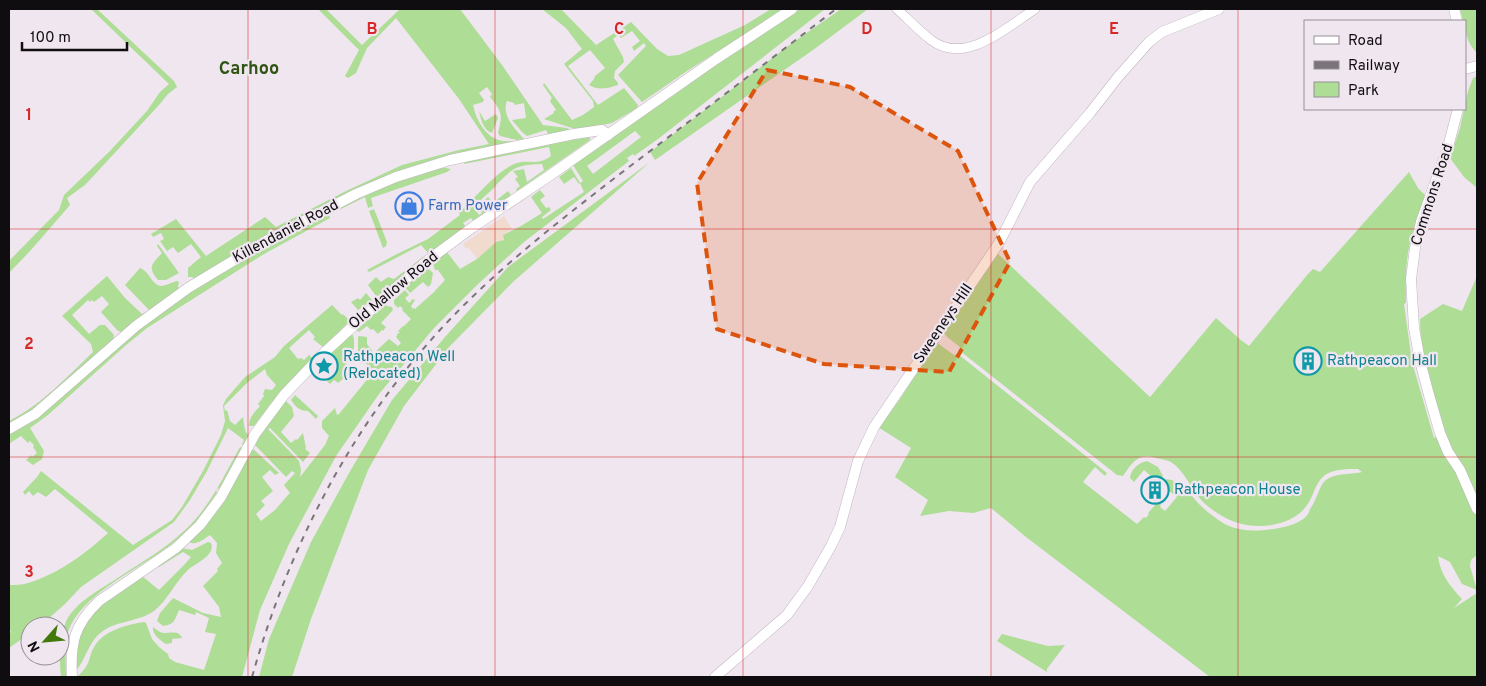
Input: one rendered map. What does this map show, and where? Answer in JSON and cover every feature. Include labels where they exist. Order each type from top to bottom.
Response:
[{"type":"street","name":"Old Mallow Road","points":[[72,677],[73,642],[76,630],[82,619],[99,601],[176,548],[200,525],[221,497],[255,434],[284,395],[325,352],[378,303],[430,259],[473,227],[716,59],[792,9]]},
{"type":"street","points":[[897,9],[932,41],[946,48],[964,49],[989,39],[1035,9]]},
{"type":"street","name":"Sweeneys Hill","points":[[715,677],[787,615],[808,586],[840,526],[858,462],[874,427],[999,243],[1030,182],[1154,37],[1219,9]]},
{"type":"street","name":"Commons Road","points":[[1458,110],[1448,147],[1421,222],[1411,276],[1414,328],[1420,361],[1440,433],[1448,452],[1460,470],[1477,510]]},
{"type":"street","name":"Killendaniel Road","points":[[9,429],[35,414],[131,330],[188,288],[266,241],[356,194],[409,173],[477,154],[574,134],[602,130],[608,135]]},
{"type":"highlighted area","points":[[767,70],[850,87],[958,151],[1010,262],[949,372],[824,364],[717,329],[697,183]]},
{"type":"shaded area","points":[[504,216],[512,229],[503,235],[504,240],[496,242],[477,259],[468,247],[466,249],[463,244]]},
{"type":"green space","points":[[91,9],[97,9],[174,81],[177,87],[168,94],[85,185],[67,198],[70,205],[9,273],[9,261],[59,210],[64,195],[109,152],[169,84]]},
{"type":"green space","points":[[318,9],[326,9],[362,45],[400,9],[460,9],[502,65],[543,125],[570,130],[548,135],[546,130],[527,136],[512,120],[526,118],[524,103],[515,105],[507,101],[507,117],[524,139],[517,140],[500,136],[498,133],[501,121],[500,114],[490,97],[492,94],[487,87],[479,93],[484,100],[483,102],[473,105],[481,126],[491,136],[513,143],[404,170],[195,279],[188,277],[188,268],[201,257],[191,244],[178,253],[173,247],[167,251],[160,241],[164,239],[161,233],[153,237],[151,234],[176,219],[206,256],[265,217],[276,227],[402,165],[489,144],[459,99],[396,18],[367,48],[356,73],[348,78],[345,76],[359,50]]},
{"type":"green space","points":[[542,9],[561,9],[596,45],[631,22],[657,49],[668,56],[679,55],[745,25],[771,9],[784,9],[642,102],[618,75],[646,46],[644,43],[634,51],[632,47],[640,41],[632,31],[621,38],[618,35],[613,39],[624,62],[615,71],[614,78],[618,85],[596,88],[589,85],[595,76],[605,68],[590,50],[568,66],[598,105],[624,88],[638,105],[637,108],[612,123],[578,130],[544,119],[556,110],[550,101],[552,98],[543,85],[544,83],[572,120],[594,107],[593,101],[564,64],[582,49],[566,28]]},
{"type":"green space","points":[[800,9],[825,9],[658,139],[634,156],[633,154],[627,158],[629,161],[524,242],[434,328],[379,394],[336,456],[289,544],[260,610],[242,677],[77,677],[89,661],[97,643],[108,633],[122,627],[144,622],[152,639],[168,654],[169,658],[175,662],[204,670],[216,634],[205,632],[209,618],[196,612],[195,615],[179,610],[174,621],[170,624],[163,626],[157,621],[160,613],[173,598],[203,613],[221,617],[219,607],[203,586],[218,571],[217,569],[222,563],[216,553],[217,543],[210,535],[197,543],[189,542],[251,447],[279,473],[275,475],[270,470],[262,477],[273,491],[261,501],[265,505],[256,514],[261,521],[275,510],[290,493],[284,485],[295,473],[292,471],[286,477],[254,444],[285,400],[292,407],[294,416],[281,432],[291,443],[297,440],[303,433],[305,449],[310,453],[303,462],[270,428],[268,429],[299,461],[300,477],[325,445],[329,436],[322,428],[322,421],[335,408],[337,415],[339,414],[374,371],[358,356],[358,337],[367,337],[367,344],[374,353],[389,339],[398,346],[401,343],[396,337],[400,333],[398,331],[411,319],[400,306],[398,308],[394,304],[394,300],[405,290],[409,295],[405,298],[409,303],[413,299],[415,300],[411,306],[413,309],[416,309],[445,280],[438,270],[435,270],[433,264],[438,258],[447,252],[460,269],[477,259],[496,242],[504,240],[503,235],[542,213],[531,197],[540,190],[545,196],[540,200],[546,208],[549,207],[551,210],[542,217],[543,219],[584,192],[580,183],[583,181],[573,165],[749,42]],"holes":[[[635,131],[641,137],[593,174],[587,166]]]},
{"type":"green space","points":[[841,9],[868,9],[813,50],[655,160],[650,152],[788,46]]},
{"type":"green space","points":[[1460,9],[1477,9],[1477,53],[1471,46],[1468,38],[1466,20],[1463,20]]},
{"type":"green space","points":[[1477,76],[1477,188],[1464,177],[1450,158],[1464,110],[1466,110],[1468,91],[1473,78]]},
{"type":"green space","points":[[479,111],[485,121],[496,114],[498,118],[492,133],[484,127]]},
{"type":"green space","points":[[590,137],[590,140],[517,191],[516,189],[520,186],[515,179],[518,177],[513,171],[524,169],[527,182],[544,170],[542,164],[516,168],[473,207],[479,215],[482,213],[478,207],[488,197],[493,203],[508,191],[511,195],[473,221],[471,218],[463,223],[466,227],[429,254],[421,245],[369,272],[367,270],[428,239],[460,215],[459,213],[485,186],[507,168],[519,162],[537,162],[551,156],[549,147],[464,164],[465,162],[551,142]]},
{"type":"green space","points":[[650,162],[514,281],[450,346],[404,406],[368,470],[311,619],[292,677],[259,677],[269,639],[311,542],[392,400],[508,267]]},
{"type":"green space","points":[[440,167],[451,169],[371,198],[373,206],[368,208],[365,197],[329,215],[330,218],[264,254],[147,328],[48,415],[30,428],[44,451],[42,459],[33,465],[26,460],[31,455],[32,457],[37,453],[30,441],[28,443],[21,436],[9,442],[9,433],[157,313],[248,254],[386,184]]},
{"type":"green space","points":[[571,168],[579,184],[574,177],[564,184],[559,177]]},
{"type":"green space","points":[[1409,172],[1418,188],[1426,196],[1409,248],[1406,269],[1406,303],[1404,304],[1412,362],[1434,438],[1445,431],[1421,349],[1420,319],[1443,304],[1462,311],[1477,276],[1477,555],[1471,560],[1470,566],[1477,590],[1462,584],[1450,562],[1438,556],[1446,579],[1462,599],[1454,608],[1477,593],[1477,677],[1210,677],[1026,537],[991,508],[973,513],[949,511],[920,516],[928,500],[895,477],[911,448],[878,427],[900,399],[936,342],[954,355],[958,354],[1107,473],[1105,476],[1095,467],[1083,482],[1137,524],[1144,517],[1146,518],[1158,502],[1165,511],[1177,497],[1163,484],[1167,479],[1178,482],[1208,512],[1223,523],[1234,528],[1245,530],[1272,529],[1301,521],[1307,515],[1321,486],[1327,479],[1336,475],[1362,472],[1358,469],[1345,469],[1325,475],[1319,481],[1301,512],[1285,521],[1266,526],[1238,523],[1223,517],[1206,504],[1180,470],[1169,461],[1150,457],[1140,458],[1133,463],[1123,476],[1117,475],[960,351],[960,347],[943,332],[997,253],[1150,397],[1216,318],[1249,346],[1308,274],[1313,269],[1320,272]]},
{"type":"green space","points":[[374,209],[387,242],[383,248],[369,211]]},
{"type":"green space","points":[[158,244],[179,273],[166,280],[158,280],[152,269],[153,263],[162,253],[157,246]]},
{"type":"green space","points":[[425,257],[376,298],[368,285],[376,277],[381,282],[388,277],[394,279]]},
{"type":"green space","points":[[140,268],[158,285],[163,286],[177,281],[179,282],[179,289],[149,310],[125,285]]},
{"type":"green space","points":[[428,268],[433,273],[431,284],[428,287],[423,282],[410,293],[405,287],[406,285]]},
{"type":"green space","points":[[107,276],[125,298],[142,314],[146,312],[147,314],[122,332],[118,331],[101,312],[109,304],[102,296],[94,302],[88,300],[72,315],[89,334],[100,325],[105,325],[114,335],[113,340],[27,415],[9,425],[9,421],[43,399],[93,352],[91,344],[62,316]]},
{"type":"green space","points":[[366,293],[372,300],[358,310],[351,302],[358,298],[360,300]]},
{"type":"green space","points":[[385,304],[392,307],[393,310],[381,323],[386,327],[383,331],[378,334],[367,326],[359,332],[356,330],[356,329]]},
{"type":"green space","points":[[332,305],[350,321],[323,347],[313,339],[315,337],[309,330],[289,348],[298,359],[304,360],[309,355],[312,358],[271,403],[254,426],[249,426],[250,420],[260,406],[258,404],[264,396],[265,389],[272,390],[276,385],[267,375],[265,369],[247,383],[224,406],[230,421],[235,425],[243,417],[245,430],[249,436],[243,445],[244,440],[228,428],[207,471],[174,522],[81,587],[51,616],[20,616],[20,640],[9,648],[9,634],[11,632],[9,628],[9,585],[26,584],[60,569],[80,556],[108,533],[55,489],[46,497],[38,492],[33,496],[29,491],[25,495],[23,492],[41,471],[133,545],[172,520],[182,507],[221,435],[225,421],[223,405],[226,399],[245,377],[275,357],[284,346]]},
{"type":"green space","points":[[349,335],[353,335],[354,348],[350,359],[345,365],[348,369],[342,375],[344,378],[338,383],[334,380],[330,384],[315,368]]},
{"type":"green space","points":[[295,395],[318,416],[316,419],[308,411],[294,405],[291,400]]},
{"type":"green space","points":[[240,447],[242,448],[212,500],[189,529],[157,555],[97,595],[85,606],[70,628],[70,616],[73,610],[92,594],[159,551],[177,537],[194,521],[209,502]]},
{"type":"green space","points":[[1147,461],[1158,467],[1163,476],[1159,480],[1144,470],[1134,482],[1130,478],[1133,469]]},
{"type":"green space","points":[[208,542],[211,543],[212,548],[208,555],[183,575],[159,607],[140,618],[104,630],[95,639],[76,671],[76,650],[80,632],[93,612],[112,596],[142,576],[159,590],[191,557],[183,552],[158,566],[182,548],[192,550]]},
{"type":"green space","points":[[153,627],[163,633],[177,633],[182,638],[172,639],[172,643],[166,644],[155,634]]},
{"type":"green space","points":[[1002,634],[1048,646],[1065,645],[1047,669],[1047,672],[997,641]]},
{"type":"green space","points":[[60,666],[66,666],[66,677],[61,677]]},
{"type":"railway","points":[[252,677],[284,583],[303,537],[325,493],[377,409],[439,331],[483,286],[555,225],[836,9]]},
{"type":"place","name":"Farm Power","points":[[409,206]]},
{"type":"place","name":"Rathpeacon Hall","points":[[1308,361]]},
{"type":"place","name":"Rathpeacon Well (Relocated)","points":[[324,366]]},
{"type":"place","name":"Rathpeacon House","points":[[1155,490]]},
{"type":"district","name":"Carhoo","points":[[249,69]]}]
